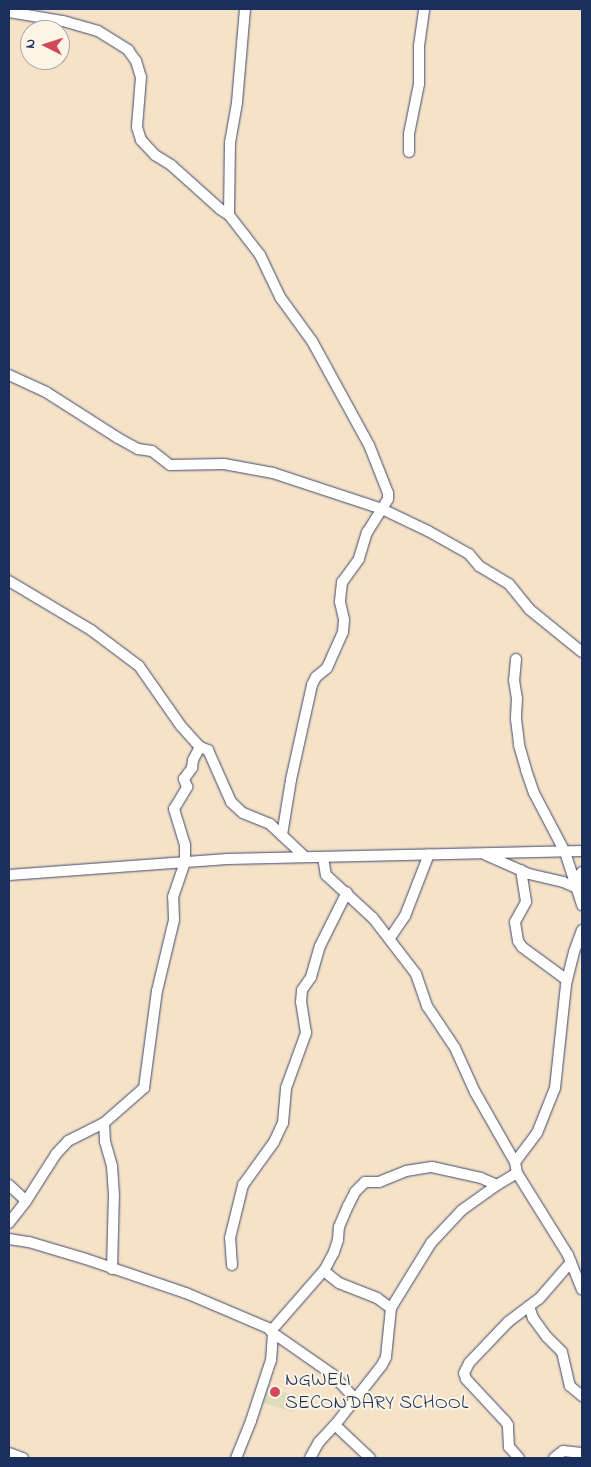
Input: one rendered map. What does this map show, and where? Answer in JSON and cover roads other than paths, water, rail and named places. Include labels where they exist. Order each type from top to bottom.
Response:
[{"type":"street","points":[[229,215],[230,142],[237,103],[245,9]]},
{"type":"street","points":[[408,152],[409,134],[419,84],[419,46],[424,9]]},
{"type":"street","points":[[9,12],[63,21],[98,31],[128,50],[136,61],[141,77],[137,127],[141,140],[156,156],[171,165],[229,215],[260,255],[280,298],[305,329],[369,445],[388,493],[382,509],[367,532],[359,558],[342,582],[340,602],[344,620],[343,632],[328,668],[316,677],[312,685],[291,780],[282,835]]},
{"type":"street","points":[[9,375],[46,392],[138,450],[152,451],[170,465],[224,464],[273,473],[382,509],[446,540],[469,554],[479,566],[509,584],[529,609],[582,652]]},
{"type":"street","points":[[9,581],[92,630],[139,666],[181,726],[200,747],[208,750],[231,802],[243,813],[265,820],[306,857]]},
{"type":"street","points":[[516,659],[514,680],[519,745],[534,793],[565,852],[582,905]]},
{"type":"street","points":[[9,1223],[26,1201],[44,1171],[68,1141],[104,1124],[144,1088],[157,991],[174,920],[173,897],[185,862],[185,845],[174,809],[176,803],[188,787],[184,779],[192,768],[193,760],[200,747]]},
{"type":"street","points":[[9,875],[185,862],[306,857],[582,851]]},
{"type":"street","points":[[480,853],[521,870],[577,888]]},
{"type":"street","points":[[390,938],[405,916],[429,854]]},
{"type":"street","points":[[323,857],[326,875],[347,892],[390,938],[416,974],[428,1006],[455,1048],[475,1092],[516,1162],[517,1173],[557,1236],[571,1262],[582,1289]]},
{"type":"street","points":[[521,870],[526,902],[516,922],[518,941],[522,947],[567,980]]},
{"type":"street","points":[[577,888],[577,877],[582,872]]},
{"type":"street","points":[[232,1265],[230,1238],[243,1185],[274,1142],[283,1123],[286,1088],[306,1033],[301,1002],[302,990],[312,977],[320,946],[347,892]]},
{"type":"street","points":[[516,1162],[537,1133],[555,1088],[567,980],[582,930]]},
{"type":"street","points":[[104,1124],[112,1166],[114,1195],[112,1269]]},
{"type":"street","points":[[236,1458],[251,1421],[271,1360],[272,1332],[324,1270],[334,1252],[338,1240],[339,1227],[348,1206],[356,1192],[365,1182],[379,1182],[406,1171],[432,1167],[481,1178],[497,1185]]},
{"type":"street","points":[[310,1458],[319,1442],[356,1400],[386,1357],[391,1308],[431,1243],[462,1210],[517,1173]]},
{"type":"street","points":[[9,1185],[26,1201]]},
{"type":"street","points":[[9,1239],[29,1242],[186,1293],[260,1322],[332,1374],[356,1400]]},
{"type":"street","points":[[519,1458],[509,1447],[508,1425],[466,1379],[464,1373],[469,1363],[508,1322],[529,1306],[559,1278],[571,1262]]},
{"type":"street","points":[[324,1270],[339,1283],[377,1298],[391,1308]]},
{"type":"street","points":[[529,1306],[533,1318],[547,1337],[562,1352],[570,1386],[582,1396]]},
{"type":"street","points":[[335,1425],[370,1458]]},
{"type":"street","points":[[554,1458],[563,1451],[582,1453]]},
{"type":"street","points":[[9,1453],[23,1458]]},
{"type":"place","name":"NGWELI SECONDARY SCHOOL","points":[[275,1392]]}]
